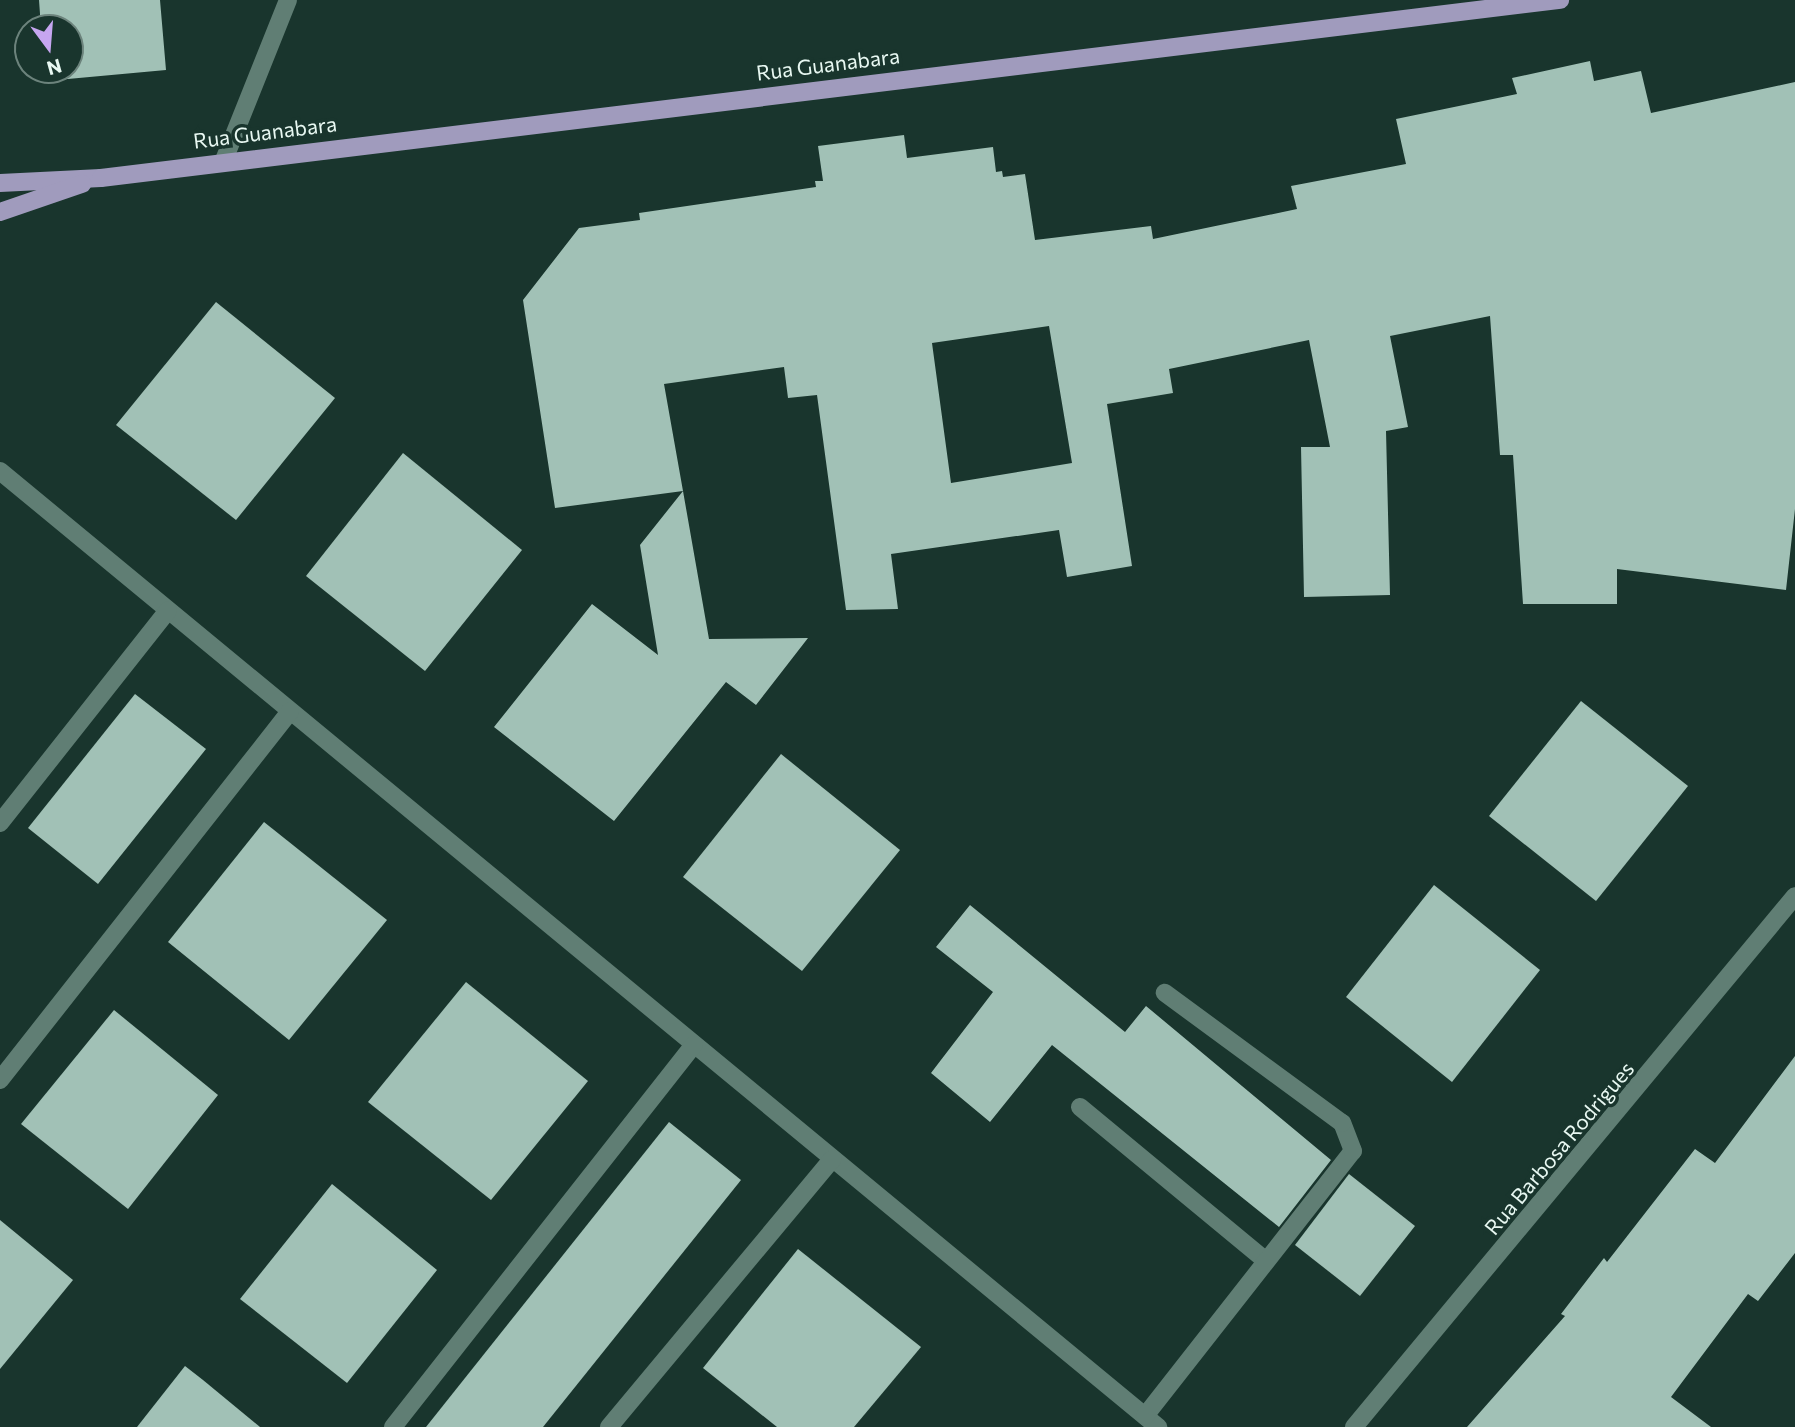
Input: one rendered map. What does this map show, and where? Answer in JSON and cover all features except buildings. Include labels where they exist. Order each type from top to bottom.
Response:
[{"type":"main road","name":"Rua Guanabara","points":[[0,183],[102,178],[224,160],[1560,0]]},
{"type":"main road","name":"Rua Guanabara","points":[[0,212],[102,178]]},
{"type":"street","points":[[224,160],[288,0]]},
{"type":"street","points":[[0,471],[1151,1422],[1266,1261],[1353,1151],[1342,1123],[1165,993]]},
{"type":"street","points":[[0,823],[169,610]]},
{"type":"street","points":[[0,1080],[290,711]]},
{"type":"street","name":"Rua Barbosa Rodrigues","points":[[1354,1427],[1795,896]]},
{"type":"street","points":[[393,1427],[694,1045]]},
{"type":"street","points":[[1080,1107],[1266,1261]]},
{"type":"street","points":[[609,1427],[832,1158]]}]
